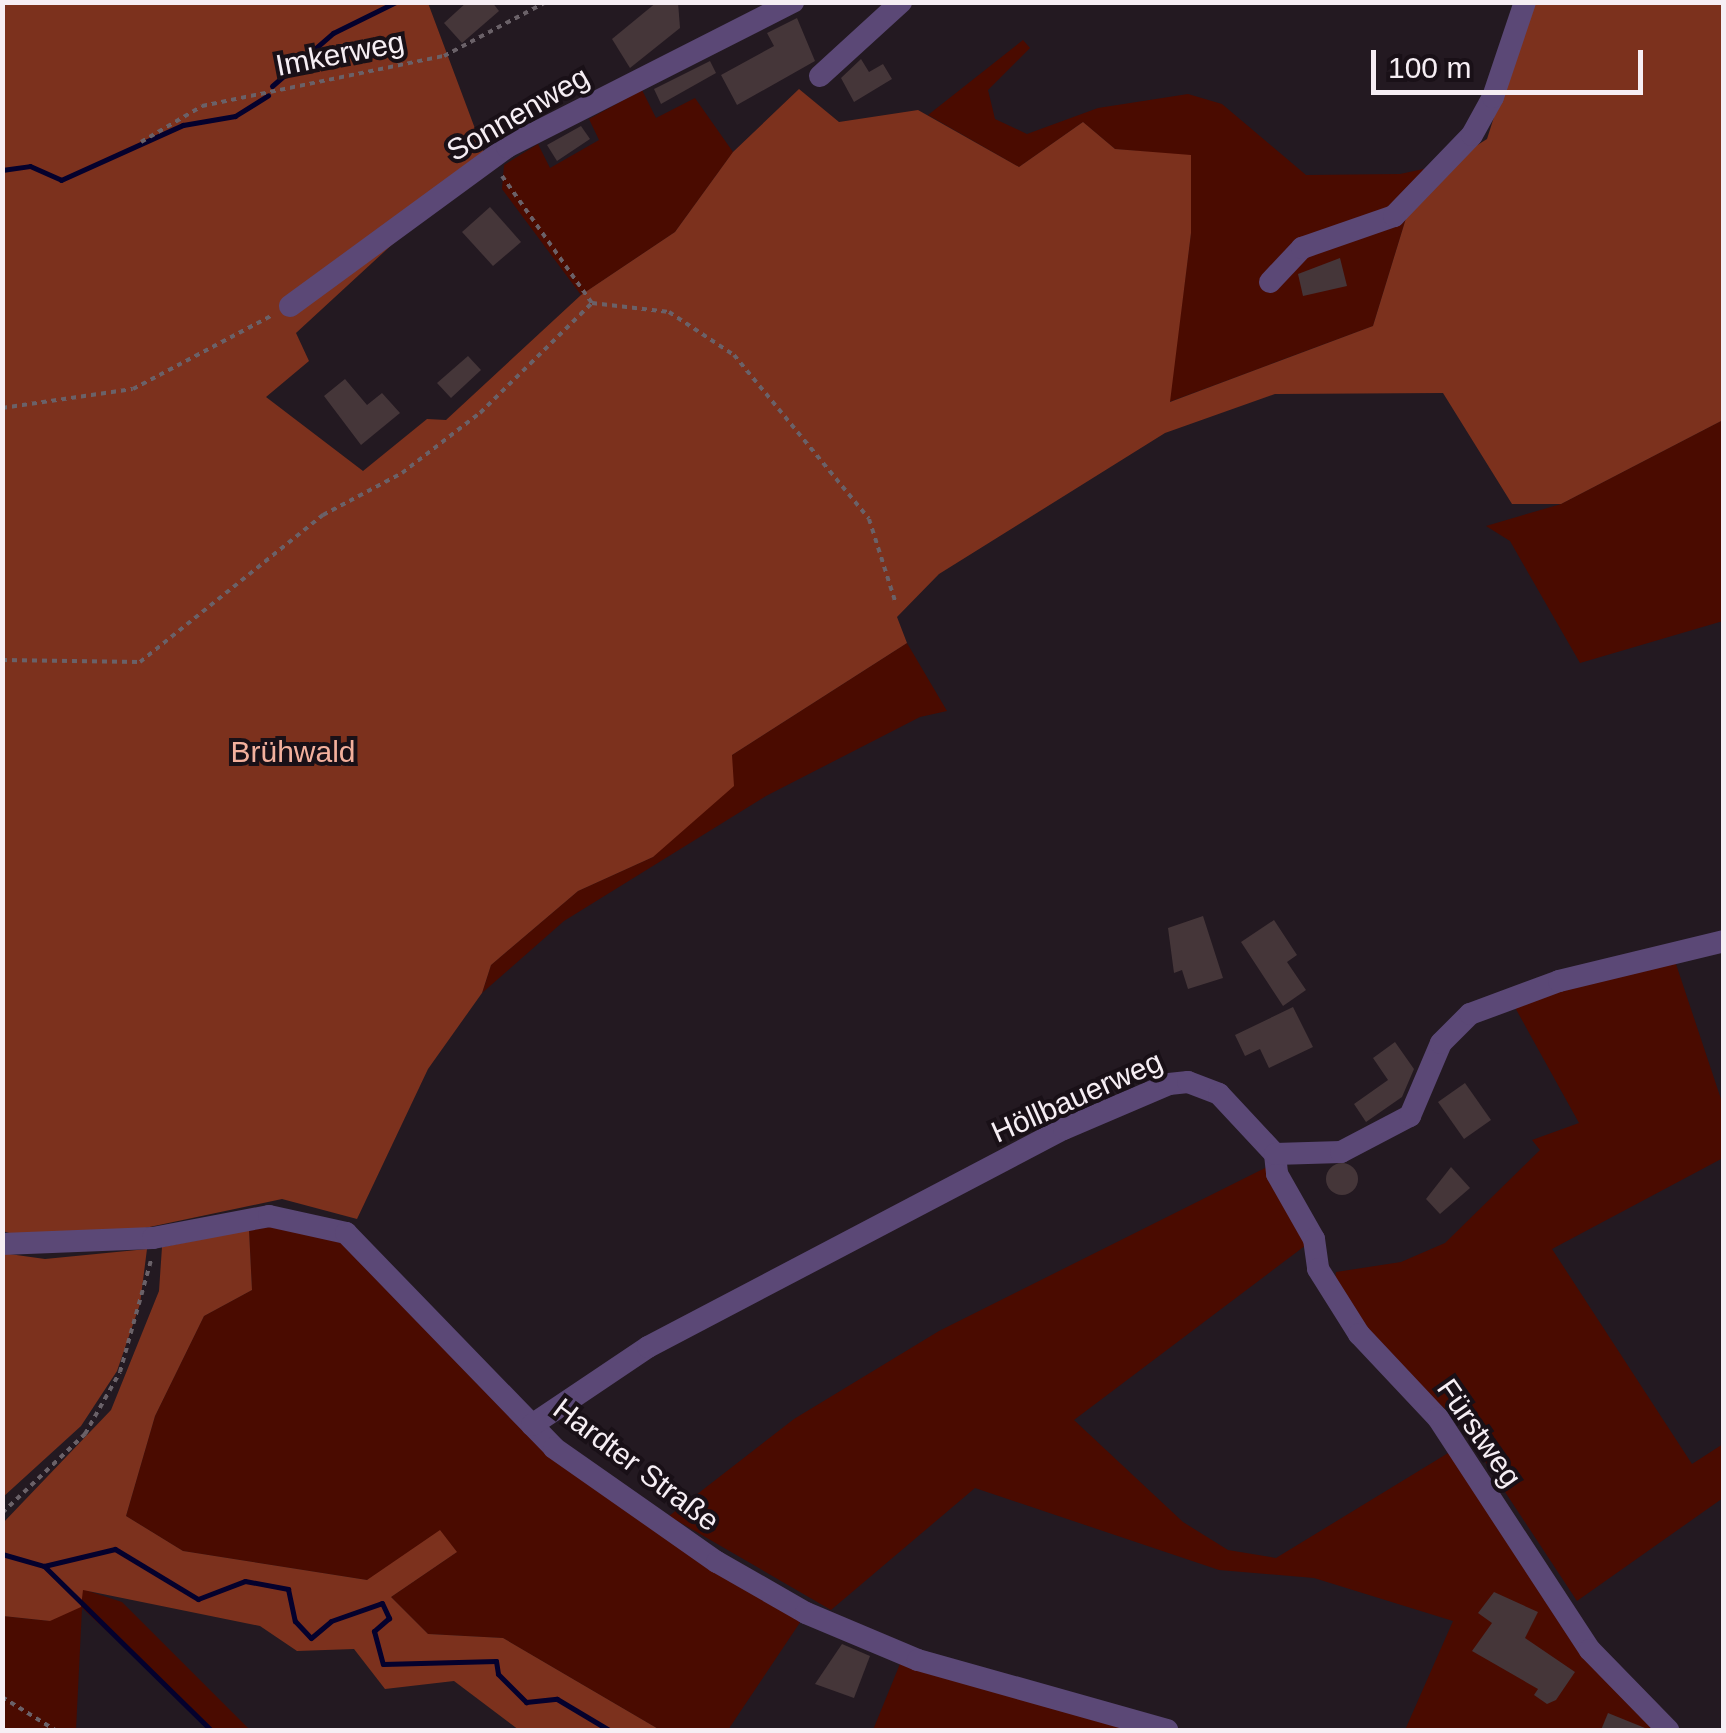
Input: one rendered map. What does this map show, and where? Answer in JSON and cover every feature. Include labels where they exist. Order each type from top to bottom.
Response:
[{"type":"street","name":"Sonnenweg","points":[[290,306],[490,160],[793,2]]},
{"type":"street","points":[[820,76],[901,2]]},
{"type":"street","points":[[1270,282],[1302,248],[1394,216],[1472,135],[1494,97],[1525,2]]},
{"type":"street","points":[[1275,1154],[1341,1152],[1399,1124],[1417,1106],[1441,1043],[1479,1008],[1724,941]]},
{"type":"street","name":"Höllbauerweg","points":[[532,1425],[662,1340],[1064,1129],[1169,1084],[1188,1082],[1220,1094],[1275,1154]]},
{"type":"street","name":"Fürstweg","points":[[1275,1154],[1277,1174],[1314,1240],[1318,1268],[1359,1334],[1438,1418],[1590,1650],[1668,1730]]},
{"type":"street","name":"Hardter Straße","points":[[2,1244],[154,1238],[269,1216],[346,1233],[532,1425],[630,1504],[806,1613],[918,1660],[1167,1730]]},
{"type":"path","name":"Imkerweg","points":[[140,142],[202,106],[444,56],[546,2]]},
{"type":"path","points":[[490,160],[592,302],[669,312],[734,355],[869,519],[896,601]]},
{"type":"path","points":[[2,660],[140,662],[323,515],[402,474],[480,413],[592,302]]},
{"type":"path","points":[[2,408],[133,389],[290,306]]},
{"type":"path","points":[[2,1513],[84,1434],[120,1372],[140,1317],[154,1238]]},
{"type":"path","points":[[2,1696],[55,1730]]},
{"type":"shaded area","points":[[1023,40],[1030,48],[988,90],[995,119],[1027,134],[1098,108],[1188,94],[1222,104],[1306,175],[1400,174],[1447,164],[1407,215],[1373,326],[1169,402],[1191,233],[1191,156],[1115,149],[1083,122],[1019,167],[928,115]]},
{"type":"shaded area","points":[[642,90],[656,118],[695,98],[733,152],[675,232],[581,295],[502,189],[504,165],[538,144],[550,168],[599,140],[589,119]]},
{"type":"shaded area","points":[[1723,420],[1723,621],[1580,663],[1510,541],[1486,526],[1561,504]]},
{"type":"shaded area","points":[[907,643],[947,711],[920,717],[766,796],[564,921],[482,993],[491,965],[578,891],[653,857],[732,755]]},
{"type":"shaded area","points":[[1673,955],[1723,1105],[1723,1158],[1552,1249],[1692,1464],[1723,1444],[1723,1498],[1577,1601],[1457,1419],[1359,1334],[1334,1286],[1336,1272],[1401,1262],[1445,1243],[1540,1150],[1532,1140],[1579,1123],[1512,1002]]},
{"type":"shaded area","points":[[1271,1165],[1314,1239],[1074,1420],[1183,1522],[1228,1550],[1276,1558],[1458,1447],[1660,1730],[1405,1730],[1453,1621],[1314,1578],[1219,1570],[975,1488],[831,1610],[669,1516],[794,1419],[939,1331]]},
{"type":"shaded area","points":[[277,1226],[318,1231],[358,1252],[548,1450],[803,1618],[728,1730],[660,1730],[503,1638],[428,1634],[391,1597],[457,1552],[367,1580],[183,1551],[126,1516],[155,1416],[204,1316],[252,1290],[249,1230]]},
{"type":"shaded area","points":[[82,1589],[122,1602],[250,1730],[213,1730],[82,1608],[76,1730],[3,1730],[2,1616],[50,1621]]},
{"type":"shaded area","points":[[904,1654],[1161,1730],[873,1730]]},
{"type":"green space","name":"Brühwald","points":[[2,3],[428,3],[486,158],[296,333],[309,361],[266,397],[363,471],[427,419],[446,420],[581,295],[675,232],[733,152],[799,89],[839,122],[918,110],[1019,167],[1083,122],[1115,149],[1191,155],[1191,233],[1170,402],[1373,326],[1407,215],[1447,164],[1487,139],[1530,3],[1723,3],[1723,420],[1561,504],[1512,504],[1443,393],[1275,394],[1165,433],[939,574],[897,617],[907,643],[732,755],[734,786],[653,857],[578,891],[491,965],[482,993],[428,1069],[357,1219],[282,1199],[140,1229],[13,1234],[2,1231]]},
{"type":"green space","points":[[249,1230],[252,1290],[204,1316],[155,1416],[126,1516],[183,1551],[367,1580],[440,1530],[457,1552],[391,1597],[428,1634],[503,1638],[660,1730],[519,1730],[454,1681],[385,1689],[354,1649],[297,1651],[260,1626],[83,1590],[81,1607],[50,1621],[3,1616],[2,1524],[111,1410],[159,1291],[162,1247]]},
{"type":"green space","points":[[147,1249],[140,1304],[117,1371],[81,1426],[3,1497],[2,1253],[45,1259]]},
{"type":"building","points":[[467,2],[492,2],[499,11],[462,43],[444,23]]},
{"type":"building","points":[[657,2],[678,2],[680,28],[630,68],[612,39]]},
{"type":"building","points":[[797,18],[815,61],[737,105],[721,75],[774,46],[767,33]]},
{"type":"building","points":[[861,59],[869,72],[883,64],[892,79],[854,102],[841,78]]},
{"type":"building","points":[[710,61],[716,73],[661,104],[654,89]]},
{"type":"building","points":[[581,126],[590,139],[557,161],[547,145]]},
{"type":"building","points":[[490,207],[521,242],[493,266],[462,232]]},
{"type":"building","points":[[1340,258],[1347,286],[1303,296],[1298,274]]},
{"type":"building","points":[[468,356],[481,370],[451,398],[437,383]]},
{"type":"building","points":[[345,379],[367,405],[382,393],[400,413],[361,445],[324,396]]},
{"type":"building","points":[[1203,916],[1223,978],[1188,989],[1182,970],[1174,973],[1168,928]]},
{"type":"building","points":[[1274,920],[1297,955],[1287,962],[1306,990],[1283,1006],[1241,942]]},
{"type":"building","points":[[1293,1007],[1313,1047],[1269,1068],[1260,1049],[1245,1056],[1235,1035]]},
{"type":"building","points":[[1395,1042],[1414,1069],[1402,1097],[1366,1122],[1354,1104],[1388,1080],[1373,1058]]},
{"type":"building","points":[[1465,1083],[1491,1120],[1464,1139],[1438,1102]]},
{"type":"building","points":[[1342,1163],[1353,1168],[1358,1179],[1353,1190],[1342,1195],[1331,1190],[1326,1179],[1331,1168]]},
{"type":"building","points":[[1451,1167],[1470,1188],[1440,1214],[1426,1199]]},
{"type":"building","points":[[1494,1592],[1538,1612],[1525,1638],[1575,1672],[1556,1700],[1547,1704],[1534,1695],[1538,1689],[1472,1651],[1492,1623],[1478,1613]]},
{"type":"building","points":[[842,1644],[870,1656],[854,1698],[815,1684]]},
{"type":"building","points":[[1608,1713],[1645,1728],[1648,1730],[1601,1730]]},
{"type":"waterway","points":[[272,86],[333,33],[396,2]]},
{"type":"waterway","points":[[2,170],[30,166],[61,180],[183,125],[235,116],[268,95]]},
{"type":"waterway","points":[[2,1554],[44,1566],[115,1549],[198,1599],[245,1581],[288,1589],[295,1621],[311,1638],[331,1621],[382,1603],[389,1618],[374,1631],[383,1664],[496,1661],[498,1674],[526,1702],[557,1699],[609,1730]]},
{"type":"waterway","points":[[44,1566],[211,1730]]}]
